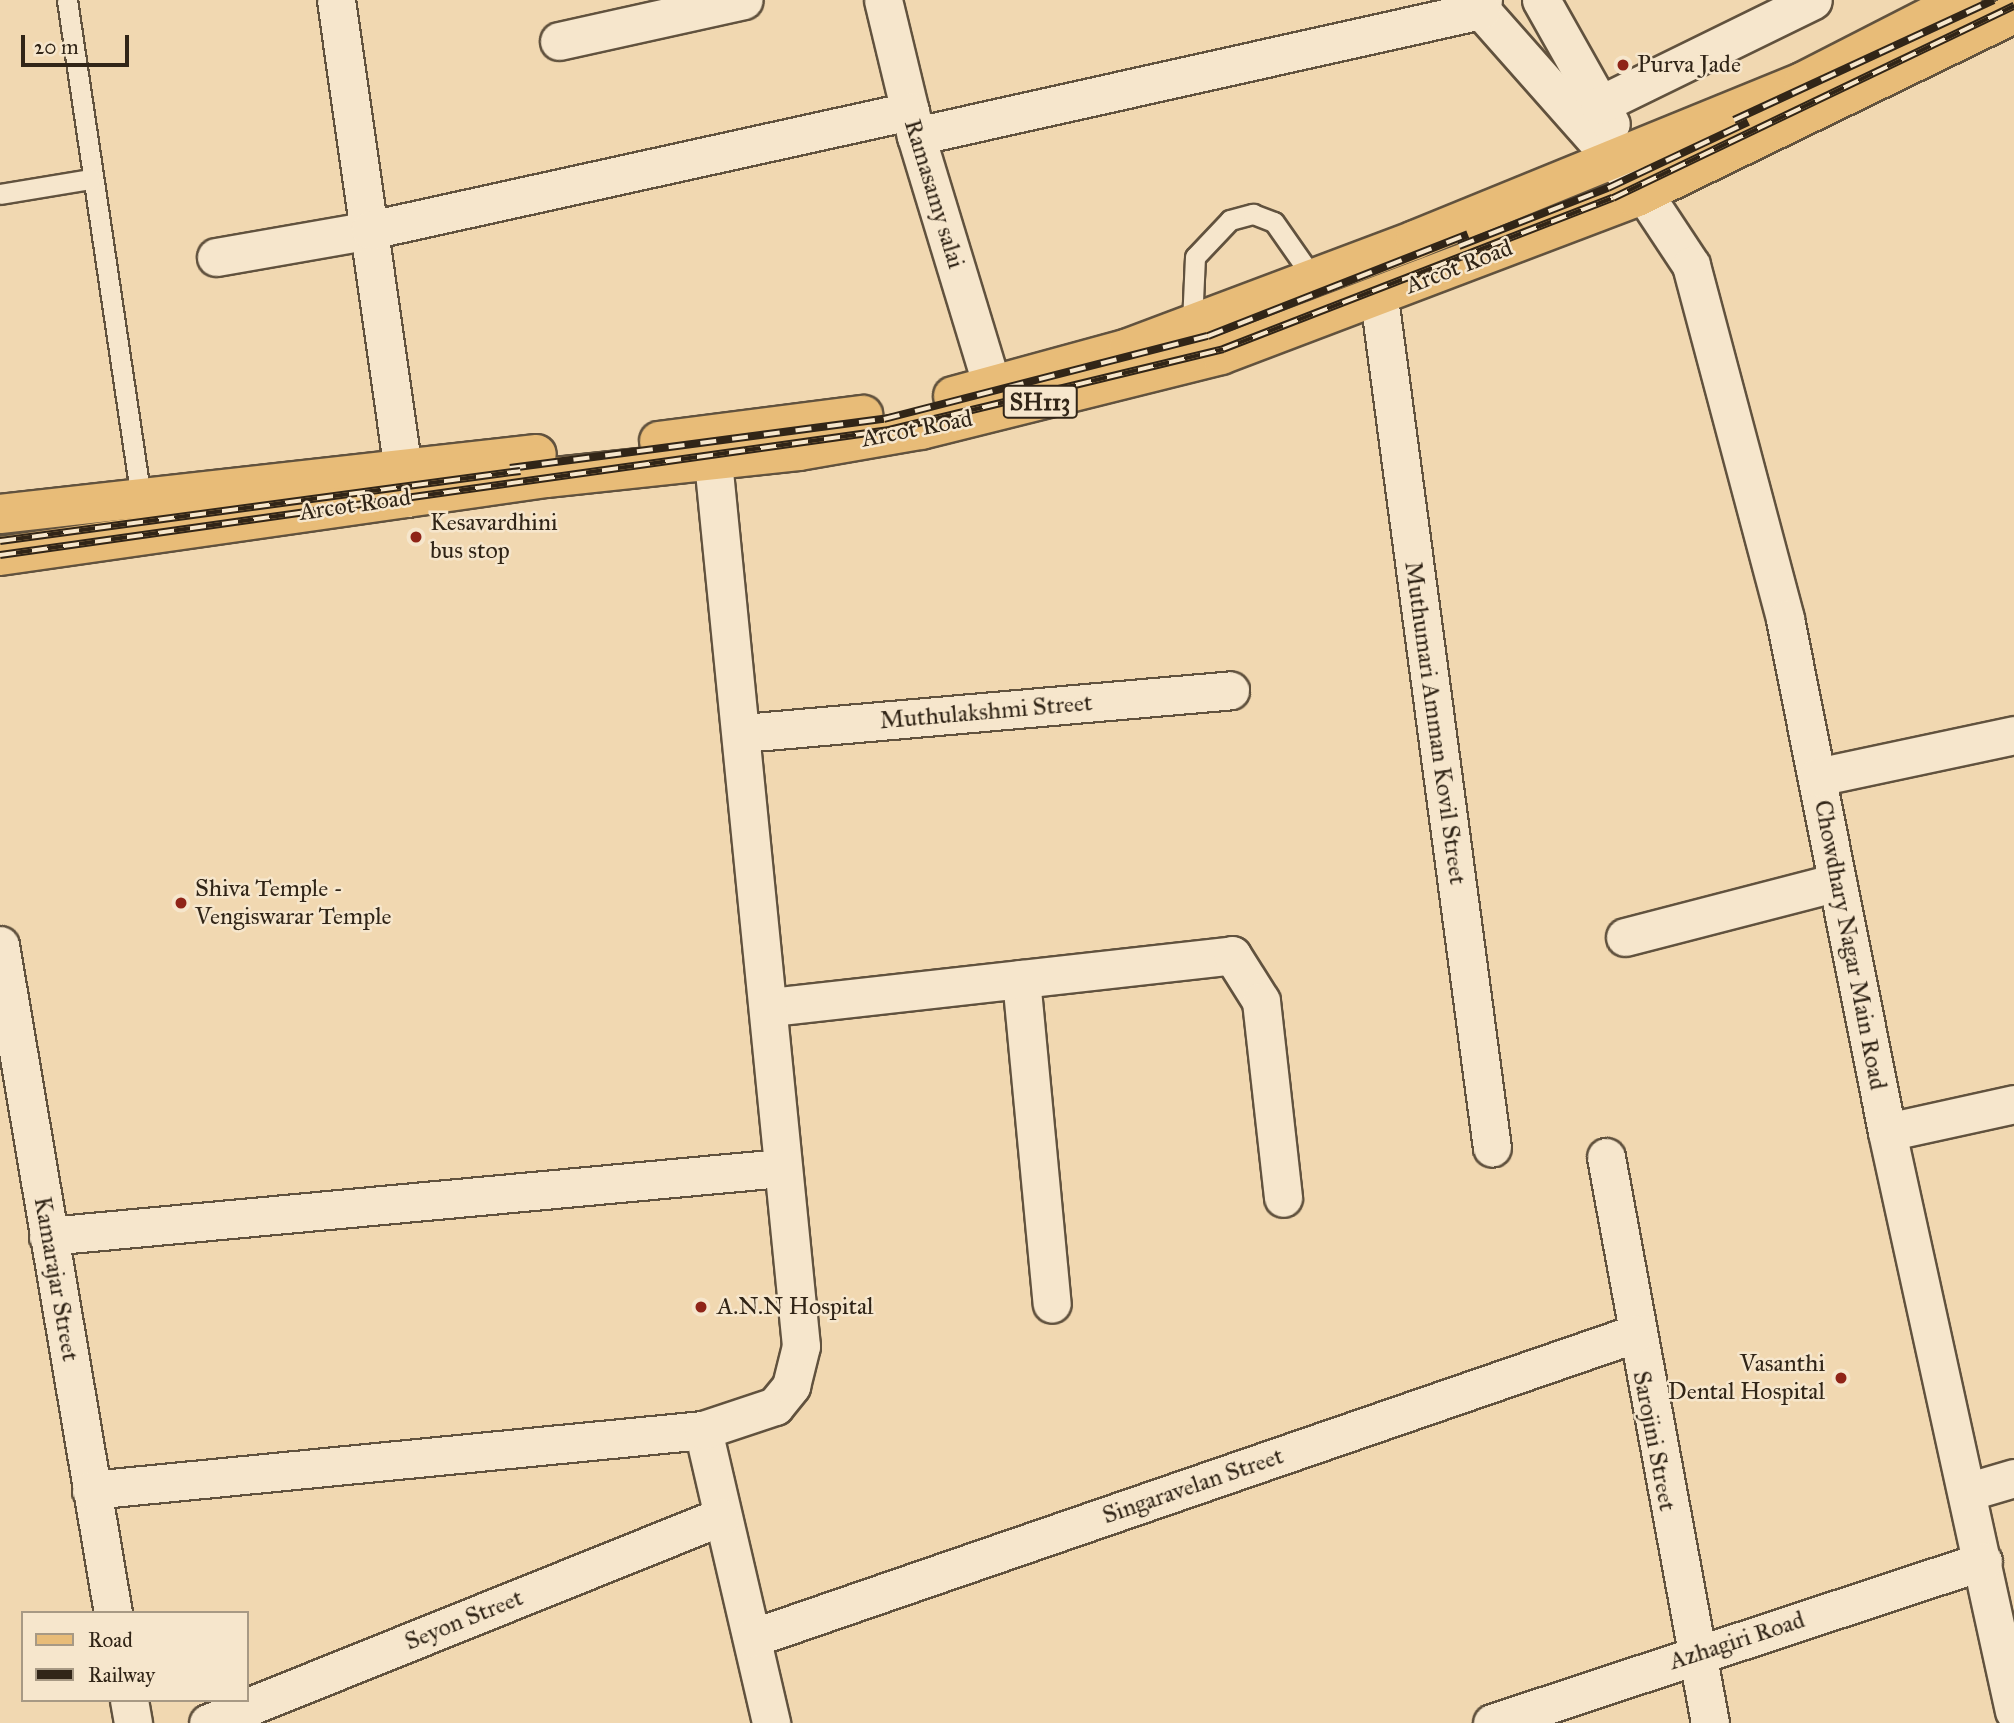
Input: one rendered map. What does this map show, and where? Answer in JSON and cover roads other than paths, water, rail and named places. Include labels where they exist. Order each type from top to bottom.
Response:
[{"type":"main road","name":"Arcot Road","points":[[0,555],[405,482],[892,411],[992,386],[1192,323],[1620,156],[1804,81],[1962,0]]},
{"type":"main road","name":"Arcot Road","points":[[0,514],[141,499],[713,462],[998,412],[1222,355],[1378,298],[1644,194],[2014,13]]},
{"type":"street","points":[[336,0],[405,482]]},
{"type":"street","points":[[559,41],[744,0]]},
{"type":"street","name":"Ramasamy salai","points":[[883,0],[913,123],[992,386]]},
{"type":"street","points":[[1541,0],[1599,105],[1620,156]]},
{"type":"street","points":[[1599,105],[1813,0]]},
{"type":"street","points":[[216,257],[370,230],[913,123],[1482,5],[1620,156]]},
{"type":"street","name":"Chowdhary Nagar Main Road","points":[[1620,156],[1691,265],[1785,619],[1887,1132],[1970,1491],[2014,1711]]},
{"type":"street","name":"Muthumari Amman Kovil Street","points":[[1378,298],[1492,1148]]},
{"type":"street","points":[[91,1490],[703,1430],[775,1406],[792,1387],[801,1346],[781,1168],[771,1007],[713,462]]},
{"type":"street","name":"Muthulakshmi Street","points":[[743,733],[1230,690]]},
{"type":"street","points":[[1817,776],[2014,735]]},
{"type":"street","points":[[1625,937],[1837,882]]},
{"type":"street","name":"Kamarajar Street","points":[[0,945],[113,1611]]},
{"type":"street","points":[[771,1007],[1231,956],[1261,1001],[1283,1198]]},
{"type":"street","points":[[1021,979],[1052,1304]]},
{"type":"street","points":[[1887,1132],[2014,1104]]},
{"type":"street","name":"Sarojini Street","points":[[1606,1157],[1634,1334],[1694,1654],[1710,1723]]},
{"type":"street","points":[[48,1236],[781,1168]]},
{"type":"street","name":"Singaravelan Street","points":[[752,1639],[1634,1334]]},
{"type":"street","points":[[703,1430],[720,1517],[771,1723]]},
{"type":"street","points":[[1970,1491],[2014,1478]]},
{"type":"street","name":"Seyon Street","points":[[208,1723],[720,1517]]},
{"type":"street","name":"Azhagiri Road","points":[[1492,1723],[1694,1654],[1983,1561]]},
{"type":"street","points":[[129,1702],[133,1723]]},
{"type":"lane","points":[[67,0],[91,179],[141,499]]},
{"type":"lane","points":[[0,194],[91,179]]},
{"type":"lane","points":[[1192,323],[1195,257],[1230,220],[1253,214],[1274,222],[1313,278]]},
{"type":"railway","points":[[1734,120],[1994,0]]},
{"type":"railway","points":[[0,555],[889,430],[1223,349],[1613,198],[2014,6]]},
{"type":"railway","points":[[1459,246],[1608,188],[1748,122]]},
{"type":"railway","points":[[510,468],[884,419],[1208,336],[1468,234]]},
{"type":"railway","points":[[0,541],[520,471]]},
{"type":"place","name":"Purva Jade","points":[[1623,65]]},
{"type":"place","name":"Kesavardhini bus stop","points":[[416,537]]},
{"type":"place","name":"Shiva Temple - Vengiswarar Temple","points":[[181,903]]},
{"type":"place","name":"A.N.N Hospital","points":[[701,1307]]},
{"type":"place","name":"Vasanthi Dental Hospital","points":[[1841,1378]]}]
